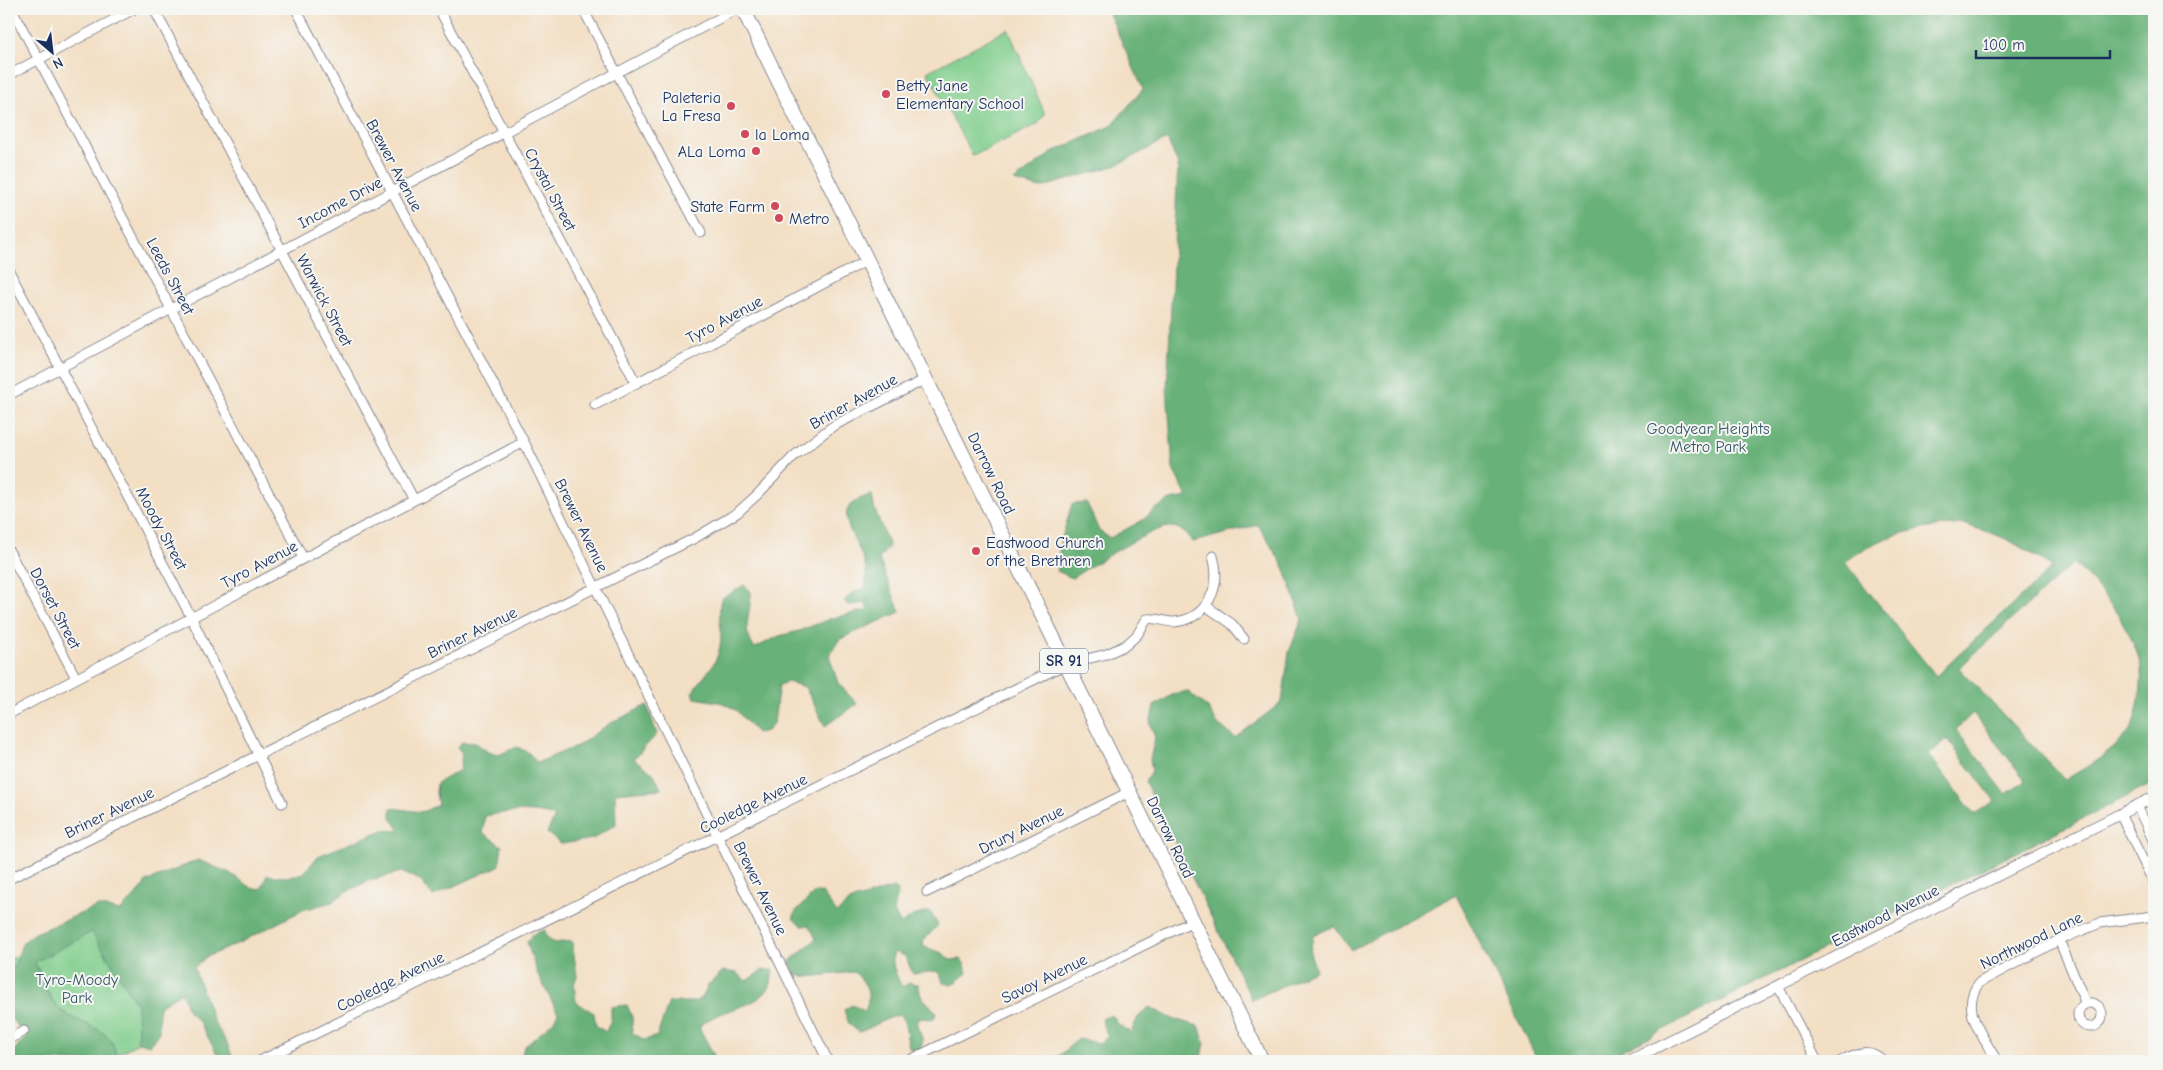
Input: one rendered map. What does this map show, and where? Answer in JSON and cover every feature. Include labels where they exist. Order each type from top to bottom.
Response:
[{"type":"main road","name":"Darrow Road","points":[[743,9],[1262,1061]]},
{"type":"street","name":"Leeds Street","points":[[12,9],[302,558]]},
{"type":"street","points":[[9,75],[134,9]]},
{"type":"street","name":"Warwick Street","points":[[154,9],[414,500]]},
{"type":"street","name":"Brewer Avenue","points":[[296,9],[524,442],[828,1061]]},
{"type":"street","name":"Crystal Street","points":[[439,9],[636,384]]},
{"type":"street","points":[[583,9],[701,233]]},
{"type":"street","name":"Income Drive","points":[[9,394],[738,9]]},
{"type":"street","name":"Tyro Avenue","points":[[595,405],[868,260]]},
{"type":"street","name":"Moody Street","points":[[9,270],[192,618],[260,754],[282,803]]},
{"type":"street","name":"Briner Avenue","points":[[9,879],[596,588],[725,521],[758,494],[810,442],[840,422],[926,379]]},
{"type":"street","name":"Tyro Avenue","points":[[9,714],[524,442]]},
{"type":"street","name":"Dorset Street","points":[[9,551],[76,678]]},
{"type":"street","points":[[1214,556],[1217,576],[1216,587],[1206,606],[1232,624],[1244,639]]},
{"type":"street","name":"Cooledge Avenue","points":[[260,1061],[719,837],[1066,664],[1107,654],[1120,648],[1132,641],[1147,619],[1181,621],[1195,615],[1206,606]]},
{"type":"street","name":"Drury Avenue","points":[[926,892],[1129,792]]},
{"type":"street","name":"Eastwood Avenue","points":[[1630,1061],[2154,797]]},
{"type":"street","points":[[2135,844],[2153,839],[2136,806]]},
{"type":"street","points":[[2120,814],[2154,883]]},
{"type":"street","points":[[2145,864],[2154,859]]},
{"type":"street","name":"Northwood Lane","points":[[1997,1061],[1969,1006],[1972,993],[1980,982],[2059,940],[2100,923],[2154,916]]},
{"type":"street","name":"Savoy Avenue","points":[[908,1061],[1193,921]]},
{"type":"street","points":[[2059,940],[2086,1004]]},
{"type":"street","points":[[1778,986],[1817,1061]]},
{"type":"street","points":[[9,1039],[24,1031]]},
{"type":"street","points":[[1841,1061],[1865,1052],[1874,1054],[1883,1061]]},
{"type":"green space","name":"Goodyear Heights Metro Park","points":[[1107,9],[2154,9],[2154,783],[1601,1061],[1538,1061],[1456,895],[1351,950],[1334,926],[1313,936],[1310,953],[1316,970],[1252,1000],[1145,782],[1152,771],[1150,759],[1155,738],[1150,724],[1154,706],[1172,695],[1187,691],[1208,708],[1217,723],[1235,738],[1282,702],[1289,652],[1302,619],[1284,567],[1258,525],[1193,542],[1179,529],[1172,527],[1164,528],[1138,539],[1072,578],[1057,571],[1060,544],[1072,504],[1087,503],[1099,531],[1110,538],[1143,520],[1170,500],[1187,497],[1173,469],[1167,388],[1178,164],[1167,139],[1117,165],[1040,188],[1014,181],[1053,152],[1111,126],[1143,89]],"holes":[[[1964,524],[2007,539],[2053,567],[1936,676],[1845,562],[1887,538],[1915,530]],[[2073,563],[2094,584],[2123,623],[2140,664],[2140,696],[2134,722],[2118,744],[2065,780],[1959,668]],[[1973,713],[2026,781],[2006,794],[1956,730]],[[1947,739],[1995,801],[1974,814],[1929,755]]]},
{"type":"green space","points":[[1008,29],[1045,114],[1038,124],[973,156],[927,72]]},
{"type":"green space","points":[[872,495],[874,507],[889,546],[879,559],[900,612],[840,639],[829,655],[838,683],[857,704],[825,726],[805,687],[788,682],[779,685],[774,722],[767,731],[757,733],[736,710],[723,703],[695,698],[692,693],[716,660],[718,653],[721,640],[721,599],[744,585],[751,593],[747,629],[755,648],[779,636],[799,631],[832,618],[868,610],[865,603],[849,605],[844,601],[853,593],[866,588],[865,565],[851,533],[847,514],[850,506],[858,500]]},
{"type":"green space","points":[[647,705],[657,734],[634,759],[654,774],[661,789],[615,793],[616,824],[593,839],[561,844],[547,833],[555,816],[537,812],[503,813],[485,816],[483,833],[502,846],[499,866],[433,896],[420,880],[401,872],[368,881],[346,892],[332,902],[303,910],[239,943],[206,957],[194,968],[214,1022],[227,1043],[234,1061],[221,1061],[200,1023],[188,1011],[182,992],[159,1006],[159,1032],[150,1045],[138,1042],[137,1005],[92,932],[35,962],[48,992],[58,1007],[66,1014],[104,1033],[111,1040],[115,1049],[116,1061],[15,1061],[10,1055],[27,1036],[9,1017],[9,967],[14,968],[22,944],[31,935],[98,906],[120,911],[140,891],[146,882],[198,860],[230,873],[253,889],[262,888],[267,875],[286,877],[304,873],[318,856],[383,830],[400,831],[391,818],[391,808],[422,812],[438,805],[437,783],[460,770],[462,753],[457,747],[462,742],[476,743],[488,752],[498,755],[517,747],[529,753],[537,763],[579,745],[609,724]]},
{"type":"green space","points":[[893,888],[898,891],[894,912],[901,924],[913,916],[930,911],[938,925],[923,941],[924,947],[943,953],[950,960],[961,959],[967,973],[952,985],[943,983],[941,976],[936,971],[913,974],[905,956],[894,952],[893,966],[902,987],[909,983],[918,984],[921,996],[937,1013],[933,1019],[918,1018],[917,1026],[923,1040],[920,1051],[910,1049],[904,1023],[900,1015],[859,1032],[849,1024],[844,1010],[852,1005],[865,1011],[868,1000],[865,985],[854,972],[807,977],[794,973],[790,961],[816,939],[809,925],[802,926],[793,918],[796,911],[815,892],[822,893],[837,913],[850,901]]},
{"type":"green space","name":"Tyro-Moody Park","points":[[99,913],[159,1032],[104,1061],[9,1003],[9,960]]},
{"type":"green space","points":[[545,930],[546,936],[554,943],[572,941],[577,976],[574,984],[576,1002],[594,1013],[596,1026],[606,1032],[611,1019],[611,1007],[627,1005],[632,1017],[632,1033],[645,1040],[657,1036],[669,1002],[694,1002],[702,998],[708,985],[723,971],[737,973],[746,981],[763,970],[773,970],[771,983],[764,994],[756,1000],[707,1020],[699,1027],[717,1061],[520,1061],[524,1047],[553,1022],[558,1013],[538,975],[527,943],[533,934]]},
{"type":"green space","points":[[1149,1007],[1173,1019],[1199,1026],[1205,1044],[1200,1061],[1053,1061],[1078,1039],[1099,1043],[1108,1037],[1101,1019],[1112,1015],[1119,1025],[1131,1033],[1138,1017]]},
{"type":"place","name":"Betty Jane Elementary School","points":[[886,94]]},
{"type":"place","name":"Paleteria La Fresa","points":[[731,106]]},
{"type":"place","name":"la Loma","points":[[745,134]]},
{"type":"place","name":"ALa Loma","points":[[756,151]]},
{"type":"place","name":"State Farm","points":[[775,206]]},
{"type":"place","name":"Metro","points":[[779,218]]},
{"type":"place","name":"Eastwood Church of the Brethren","points":[[976,551]]}]
